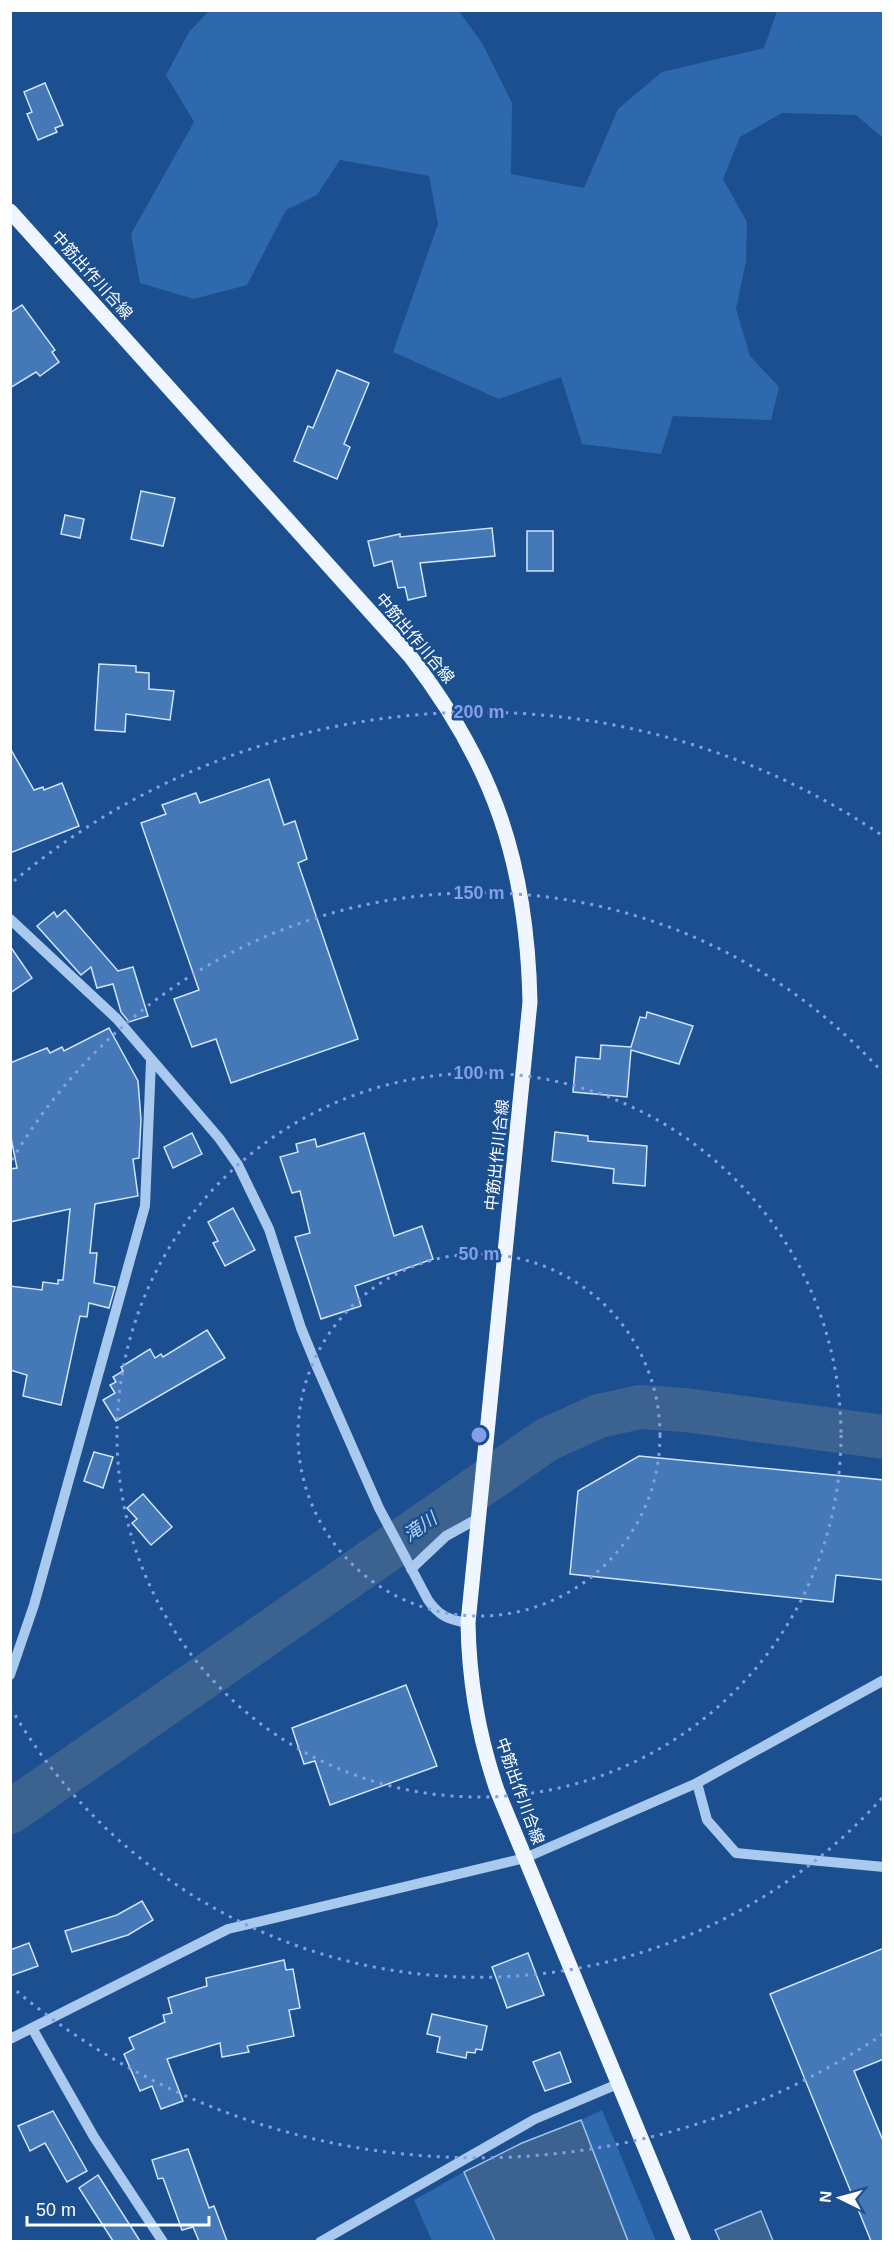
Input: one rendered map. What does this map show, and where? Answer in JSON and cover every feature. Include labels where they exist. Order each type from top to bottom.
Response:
[{"type":"main road","name":"中筋出作川合線","points":[[10,211],[410,656],[438,692],[463,732],[485,774],[497,806],[514,858],[524,912],[530,1002],[468,1623],[469,1658],[477,1725],[497,1790],[684,2241]]},
{"type":"street","points":[[10,919],[117,1019],[219,1138],[238,1165],[256,1198],[269,1229],[301,1328],[379,1508],[437,1613],[450,1620],[468,1623]]},
{"type":"street","points":[[10,1675],[34,1605],[145,1206],[151,1061]]},
{"type":"street","points":[[411,1569],[446,1536],[477,1519]]},
{"type":"street","points":[[10,2039],[228,1929],[525,1858],[698,1783],[884,1680]]},
{"type":"street","points":[[698,1783],[708,1820],[736,1853],[884,1867]]},
{"type":"street","points":[[33,2028],[94,2137],[163,2241]]},
{"type":"street","points":[[320,2241],[535,2119],[620,2083]]},
{"type":"shaded area","points":[[209,11],[459,11],[482,43],[512,103],[511,174],[584,188],[618,109],[662,72],[764,48],[777,11],[883,11],[883,138],[856,115],[782,113],[740,137],[723,179],[747,222],[746,261],[736,309],[750,356],[779,387],[771,420],[673,416],[661,454],[582,444],[561,377],[499,399],[393,352],[438,224],[429,176],[340,160],[317,195],[286,210],[247,285],[194,299],[140,283],[131,234],[194,122],[166,75],[189,32]]},
{"type":"shaded area","points":[[602,2110],[656,2241],[628,2241],[581,2120]]},
{"type":"shaded area","points":[[581,2120],[628,2241],[495,2241],[464,2172],[522,2143]]},
{"type":"shaded area","points":[[464,2172],[495,2241],[432,2241],[414,2200]]},
{"type":"shaded area","points":[[761,2211],[773,2241],[720,2241],[715,2230]]},
{"type":"building","points":[[45,83],[63,125],[55,128],[57,132],[38,140],[27,114],[32,112],[24,92]]},
{"type":"building","points":[[22,305],[55,350],[52,352],[59,362],[40,376],[36,372],[10,388],[10,313]]},
{"type":"building","points":[[337,370],[369,383],[344,444],[350,447],[337,479],[294,461],[308,426],[313,428]]},
{"type":"building","points":[[141,491],[175,498],[163,546],[131,539]]},
{"type":"building","points":[[65,515],[84,519],[80,538],[61,534]]},
{"type":"building","points":[[492,528],[495,556],[420,563],[426,596],[408,600],[405,587],[398,588],[392,561],[374,566],[368,541],[400,534],[400,537]]},
{"type":"building","points":[[527,531],[553,531],[553,571],[527,571]]},
{"type":"building","points":[[99,664],[136,666],[136,672],[149,673],[149,689],[174,691],[170,720],[126,714],[125,732],[95,730]]},
{"type":"building","points":[[10,748],[34,790],[43,787],[44,790],[62,783],[79,826],[10,853]]},
{"type":"building","points":[[269,779],[284,825],[295,821],[307,859],[298,863],[358,1039],[231,1083],[216,1039],[192,1047],[174,999],[199,990],[141,823],[166,814],[162,805],[196,793],[200,803]]},
{"type":"building","points":[[65,910],[118,971],[133,967],[148,1016],[129,1022],[121,1012],[113,984],[97,988],[91,967],[81,975],[37,926],[54,912],[57,917]]},
{"type":"building","points":[[10,946],[32,978],[10,993]]},
{"type":"building","points":[[647,1012],[693,1026],[679,1064],[631,1050],[627,1097],[573,1092],[576,1057],[600,1059],[601,1045],[631,1047],[640,1017],[646,1018]]},
{"type":"building","points":[[109,1028],[138,1081],[141,1120],[139,1158],[133,1159],[138,1196],[95,1204],[90,1253],[97,1253],[94,1283],[115,1287],[109,1308],[89,1303],[87,1317],[80,1316],[61,1405],[23,1396],[27,1375],[10,1370],[10,1286],[42,1290],[43,1282],[58,1284],[58,1280],[63,1280],[70,1209],[10,1222],[10,1169],[17,1168],[10,1133],[10,1063],[47,1048],[50,1053],[62,1047],[64,1051]]},
{"type":"building","points":[[555,1132],[588,1136],[588,1141],[647,1146],[645,1186],[613,1183],[614,1169],[552,1161]]},
{"type":"building","points":[[192,1133],[202,1154],[173,1168],[164,1147]]},
{"type":"building","points":[[364,1133],[394,1236],[422,1226],[433,1259],[355,1286],[361,1306],[321,1319],[295,1237],[310,1233],[300,1191],[292,1193],[280,1157],[298,1152],[296,1144],[315,1139],[317,1147]]},
{"type":"building","points":[[233,1208],[255,1250],[225,1266],[213,1243],[218,1241],[208,1222]]},
{"type":"building","points":[[207,1330],[225,1358],[116,1421],[103,1400],[115,1393],[110,1385],[116,1382],[113,1377],[123,1371],[121,1367],[150,1349],[155,1358],[161,1354],[163,1357]]},
{"type":"building","points":[[94,1452],[113,1457],[103,1488],[84,1481]]},
{"type":"building","points":[[639,1456],[884,1480],[884,1580],[836,1575],[833,1602],[570,1574],[578,1491]]},
{"type":"building","points":[[143,1494],[172,1527],[151,1545],[132,1523],[137,1519],[127,1508]]},
{"type":"building","points":[[406,1685],[437,1766],[330,1805],[315,1761],[304,1764],[292,1728]]},
{"type":"building","points":[[142,1901],[153,1920],[128,1935],[72,1952],[65,1931],[117,1915]]},
{"type":"building","points":[[29,1943],[38,1966],[10,1976],[10,1950]]},
{"type":"building","points":[[884,1948],[884,2059],[854,2071],[884,2143],[884,2241],[871,2241],[770,1994]]},
{"type":"building","points":[[528,1953],[544,1995],[507,2008],[492,1967]]},
{"type":"building","points":[[284,1960],[286,1970],[293,1969],[300,2008],[289,2010],[294,2036],[247,2046],[249,2052],[222,2057],[220,2043],[167,2059],[183,2101],[161,2109],[152,2086],[140,2091],[124,2054],[134,2049],[129,2038],[165,2022],[163,2015],[172,2013],[168,1998],[207,1986],[206,1978]]},
{"type":"building","points":[[432,2014],[487,2026],[482,2050],[476,2049],[475,2053],[467,2052],[466,2058],[437,2052],[440,2037],[427,2034]]},
{"type":"building","points":[[560,2052],[571,2082],[545,2091],[533,2062]]},
{"type":"building","points":[[53,2111],[87,2171],[67,2182],[45,2143],[30,2151],[18,2126]]},
{"type":"building","points":[[188,2149],[209,2208],[214,2206],[227,2241],[199,2241],[193,2227],[182,2230],[163,2178],[158,2179],[152,2160]]},
{"type":"building","points":[[98,2175],[140,2241],[113,2241],[79,2188]]},
{"type":"waterway","name":"滝川","points":[[10,1812],[546,1440],[599,1416],[640,1407],[685,1410],[884,1437]]}]
